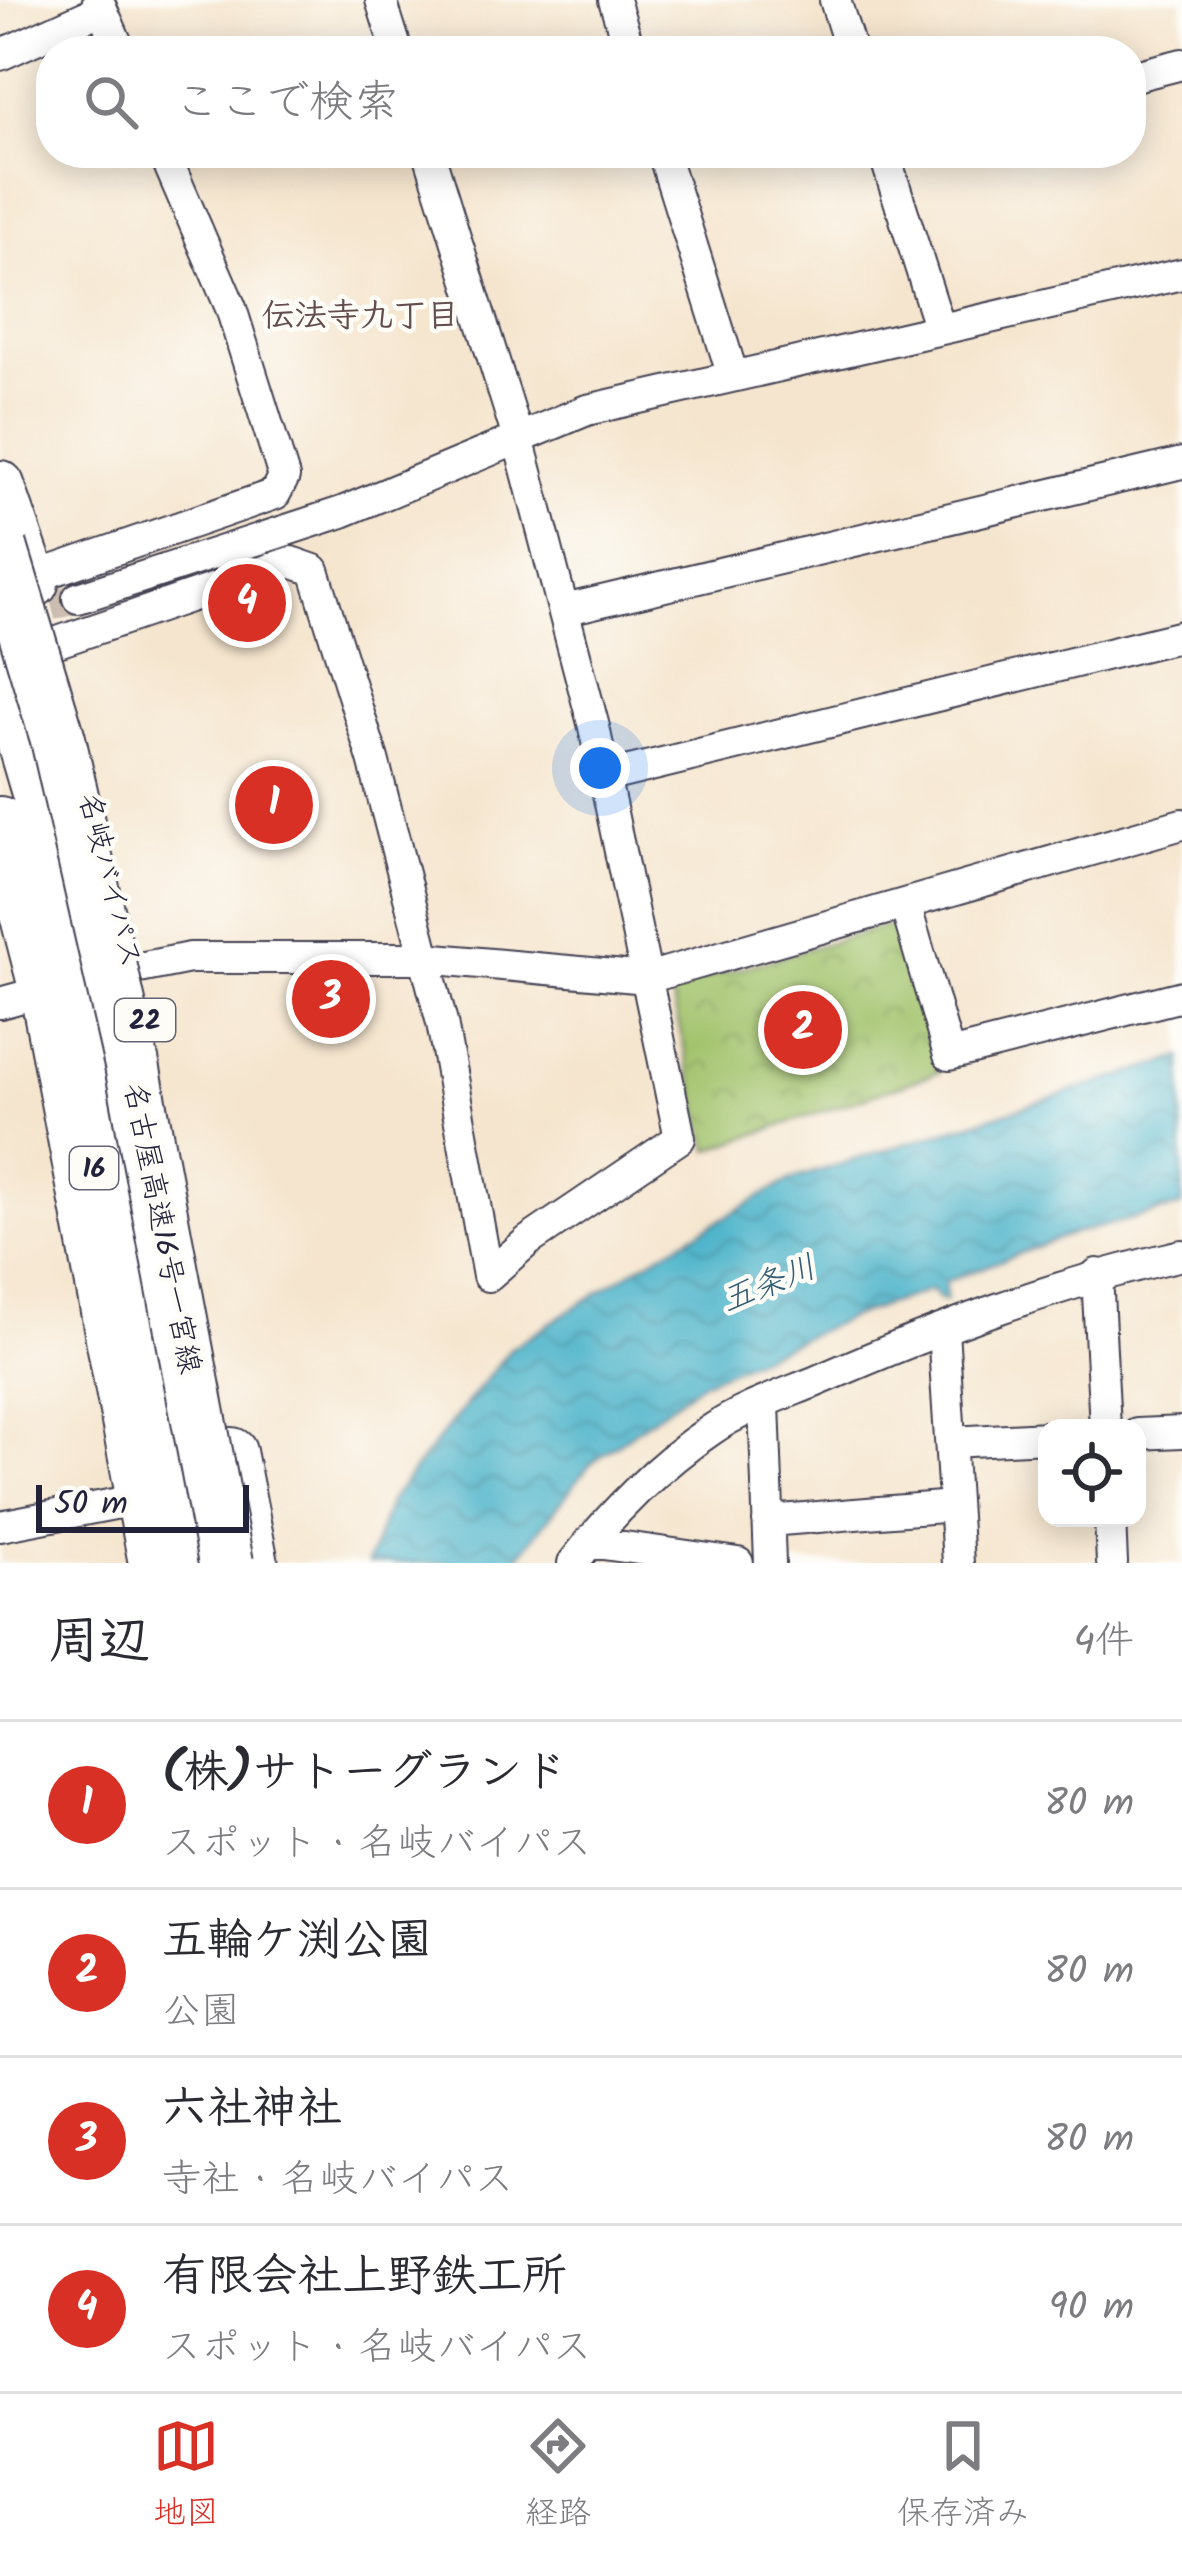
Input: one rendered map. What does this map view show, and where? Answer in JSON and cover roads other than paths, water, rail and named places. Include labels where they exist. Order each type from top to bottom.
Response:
[{"type":"highway","name":"名岐バイパス","points":[[0,485],[11,568],[52,644],[128,944],[254,1563]]},
{"type":"highway","points":[[11,568],[59,772],[128,944]]},
{"type":"highway","name":"名古屋高速16号一宮線","points":[[11,568],[58,739],[127,1042],[226,1563]]},
{"type":"highway","points":[[0,660],[90,997],[192,1562]]},
{"type":"highway","name":"名古屋高速16号一宮線","points":[[0,776],[80,1096],[170,1563]]},
{"type":"highway","points":[[0,821],[22,997],[153,1563]]},
{"type":"street","points":[[381,0],[392,36]]},
{"type":"street","points":[[614,0],[625,36]]},
{"type":"street","points":[[835,0],[846,36]]},
{"type":"street","points":[[38,36],[100,5],[113,36]]},
{"type":"street","points":[[0,55],[36,37]]},
{"type":"street","points":[[1146,73],[1182,64]]},
{"type":"street","points":[[11,568],[275,494],[284,476],[231,308],[170,168]]},
{"type":"street","points":[[52,644],[291,562],[314,570],[374,759],[442,1024],[488,1276],[527,1241],[680,1138],[605,777],[563,610],[518,438],[434,168]]},
{"type":"street","points":[[667,168],[734,376]]},
{"type":"street","points":[[889,168],[940,329]]},
{"type":"street","points":[[78,598],[342,512],[587,410],[1182,274]]},
{"type":"street","points":[[563,610],[1182,464]]},
{"type":"street","points":[[605,777],[1182,636]]},
{"type":"street","points":[[128,944],[190,958],[425,958],[647,978],[1182,824]]},
{"type":"street","points":[[904,904],[950,1055],[1182,996]]},
{"type":"street","points":[[581,1552],[673,1458],[715,1427],[943,1330],[1097,1274],[1182,1255]]},
{"type":"street","points":[[1097,1274],[1105,1419]]},
{"type":"street","points":[[943,1330],[958,1563]]},
{"type":"street","points":[[764,1404],[770,1563]]},
{"type":"street","points":[[1146,1434],[1182,1432]]},
{"type":"street","points":[[951,1442],[1038,1437]]},
{"type":"street","points":[[0,1526],[140,1499]]},
{"type":"street","points":[[768,1521],[955,1506]]},
{"type":"street","points":[[1110,1527],[1112,1563]]},
{"type":"street","points":[[581,1552],[738,1563]]},
{"type":"water","name":"五条川","points":[[1182,1057],[1182,1206],[1065,1236],[945,1282],[946,1300],[931,1290],[851,1317],[702,1382],[590,1464],[514,1563],[368,1563],[390,1500],[511,1348],[643,1264],[790,1180]]},
{"type":"tunnel","points":[[8,617],[78,598]]},
{"type":"place","name":"有限会社上野鉄工所","points":[[247,603]]},
{"type":"place","name":"(株)サトーグランド","points":[[274,805]]},
{"type":"place","name":"六社神社","points":[[331,999]]},
{"type":"place","name":"五輪ケ渕公園","points":[[803,1030]]},
{"type":"district","name":"伝法寺九丁目","points":[[360,314]]}]
